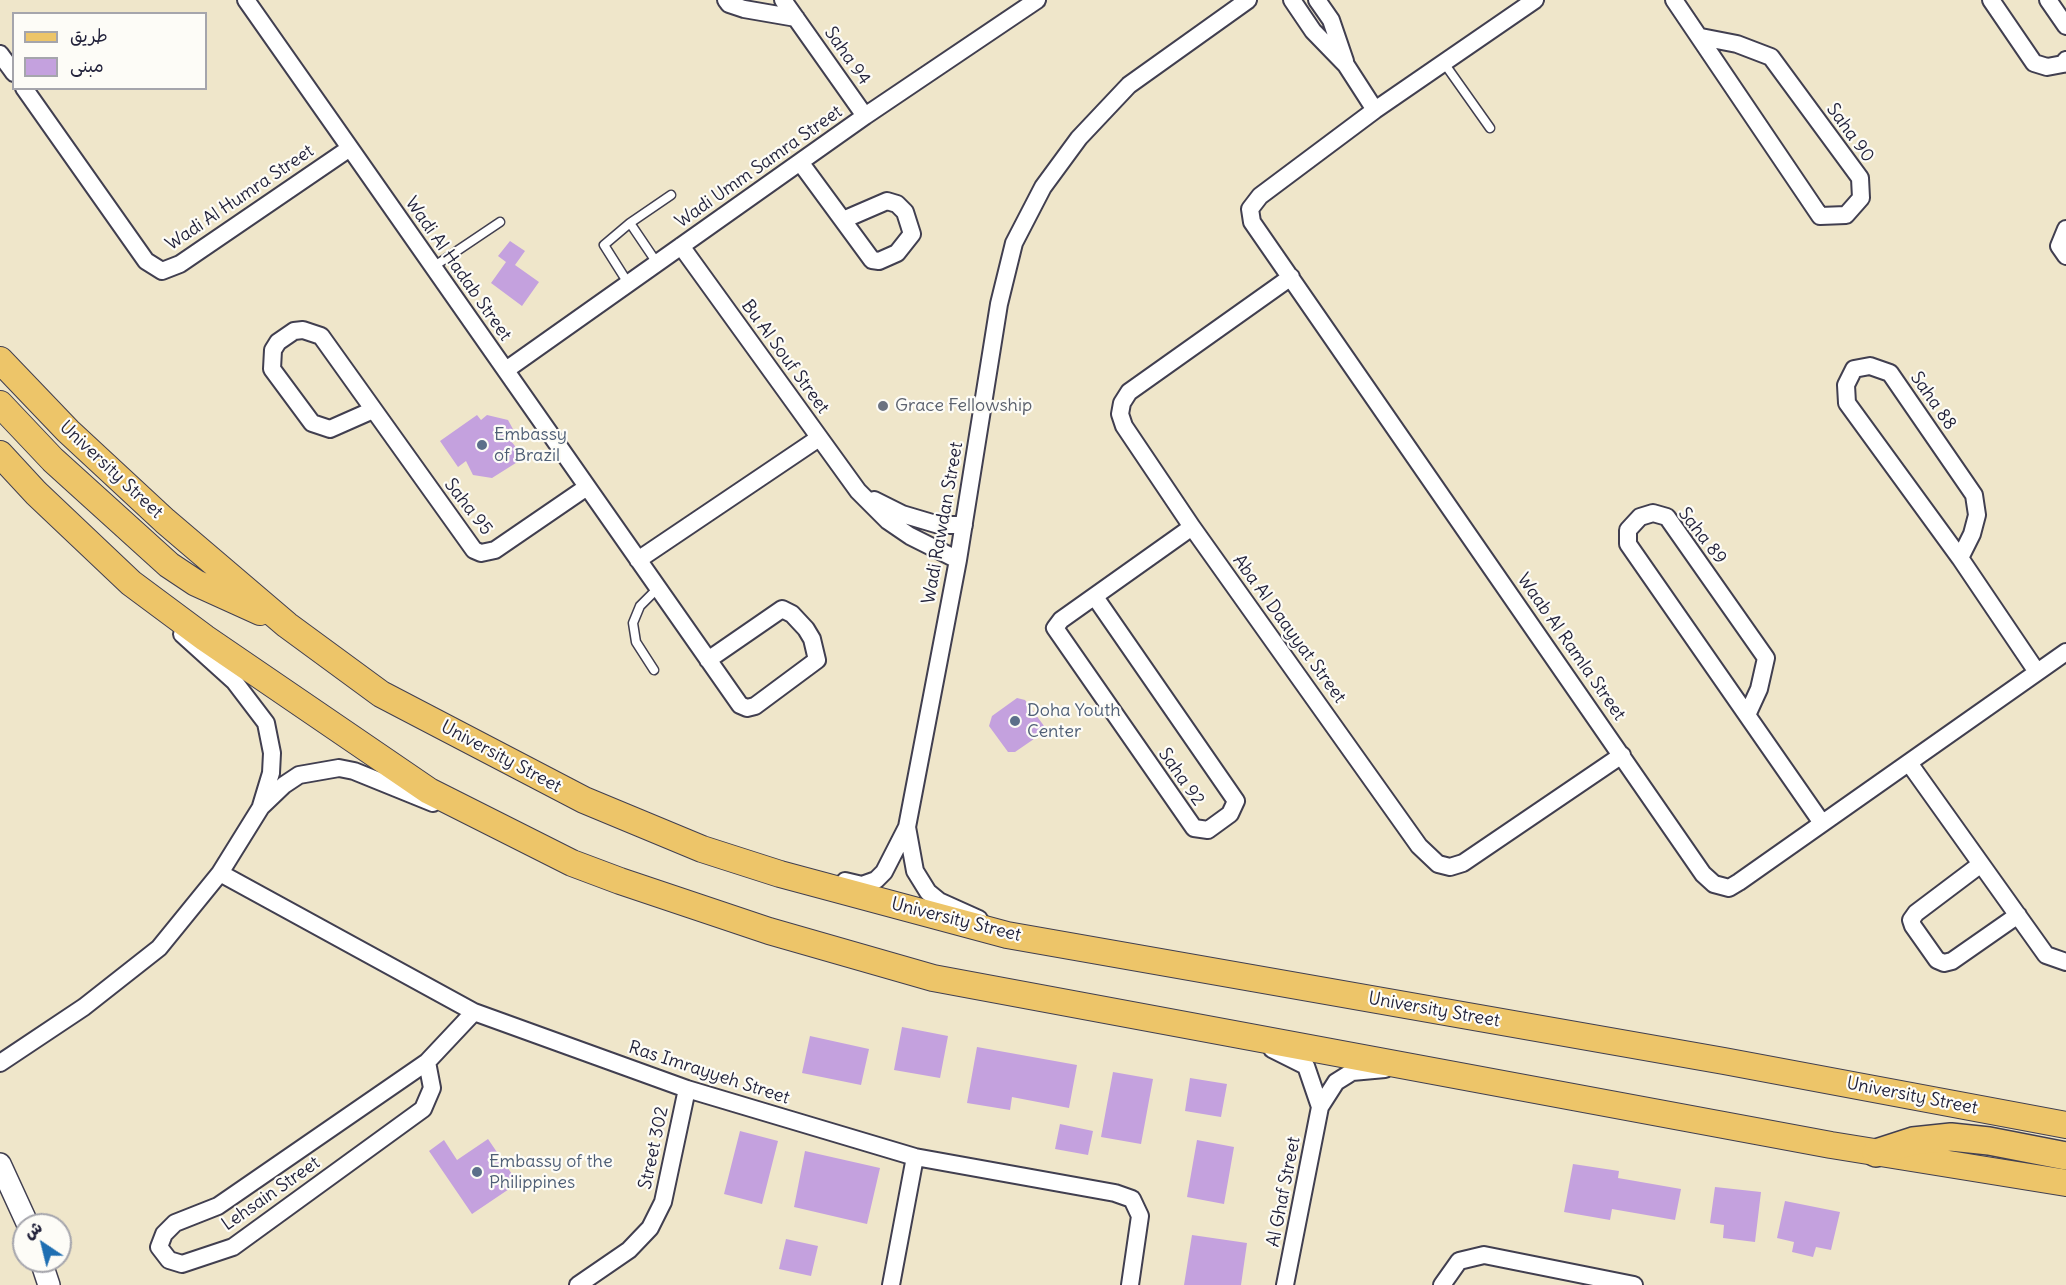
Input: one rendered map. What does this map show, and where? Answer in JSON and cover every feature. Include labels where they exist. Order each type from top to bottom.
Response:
[{"type":"highway","points":[[1876,1153],[1913,1141],[1951,1137],[1989,1141],[2066,1156]]},
{"type":"main road","name":"University Street","points":[[0,360],[68,431],[165,521],[287,625],[381,694],[584,800],[702,849],[780,874],[1007,934],[1724,1061],[2066,1125]]},
{"type":"main road","points":[[0,404],[53,460],[169,565],[196,583],[287,625]]},
{"type":"main road","points":[[0,454],[36,493],[131,583],[205,638],[409,778],[469,812],[572,863],[620,881],[835,951],[933,978],[1041,1000],[1223,1030],[1876,1153],[2066,1183]]},
{"type":"main road","points":[[0,474],[19,489],[36,493]]},
{"type":"street","name":"Wadi Al Hadab Street","points":[[246,0],[434,267],[587,487],[708,660],[740,705],[747,708],[755,706],[818,660],[812,639],[806,629],[792,614],[782,609],[708,660]]},
{"type":"street","points":[[726,0],[729,4],[744,9],[796,18]]},
{"type":"street","name":"Saha 94","points":[[783,0],[865,116]]},
{"type":"street","name":"Wadi Umm Samra Street","points":[[506,370],[865,116],[1037,0]]},
{"type":"street","name":"Wadi Rawdan Street","points":[[780,874],[816,875],[862,885],[876,880],[884,872],[907,827],[958,560],[999,304],[1014,243],[1043,187],[1079,138],[1129,85],[1248,0]]},
{"type":"street","points":[[1292,0],[1313,31],[1346,65],[1375,110]]},
{"type":"street","points":[[1317,0],[1331,20],[1346,65]]},
{"type":"street","name":"Waab Al Ramla Street","points":[[1535,0],[1375,110],[1260,196],[1251,209],[1252,222],[1703,874],[1714,884],[1729,888],[1739,882],[2066,652]]},
{"type":"street","name":"Saha 90","points":[[1674,0],[1820,216],[1846,215],[1861,198],[1860,178],[1771,57],[1737,44],[1701,37]]},
{"type":"street","points":[[1991,0],[2034,63],[2048,67],[2063,64],[2066,60]]},
{"type":"street","points":[[2048,0],[2066,26]]},
{"type":"street","points":[[0,54],[12,70]]},
{"type":"street","name":"Wadi Al Humra Street","points":[[25,90],[146,261],[162,271],[180,264],[350,148]]},
{"type":"street","points":[[800,162],[843,220]]},
{"type":"street","points":[[2066,229],[2059,246],[2066,256]]},
{"type":"street","name":"Bu Al Souf Street","points":[[681,246],[858,491],[888,521],[910,537],[958,560]]},
{"type":"street","name":"Aba Al Daayyat Street","points":[[1291,277],[1129,392],[1122,404],[1120,414],[1124,426],[1192,527],[1419,846],[1438,864],[1450,867],[1463,863],[1622,755]]},
{"type":"street","name":"Saha 95","points":[[373,410],[330,429],[312,423],[272,369],[273,350],[278,342],[294,331],[303,330],[321,336],[469,545],[481,553],[495,550],[587,487]]},
{"type":"street","name":"Saha 88","points":[[1960,558],[1972,534],[1977,515],[1974,495],[1890,373],[1870,366],[1854,369],[1846,385],[1847,403],[1960,558],[2037,672]]},
{"type":"street","points":[[638,560],[819,438]]},
{"type":"street","name":"Bu Al Souf Street","points":[[858,491],[902,514],[939,525],[964,525]]},
{"type":"street","name":"Saha 89","points":[[1748,713],[1759,689],[1766,658],[1667,517],[1653,513],[1640,517],[1628,530],[1628,544],[1748,713],[1822,823]]},
{"type":"street","name":"Saha 92","points":[[1095,597],[1236,801],[1230,814],[1208,830],[1194,828],[1059,637],[1055,628],[1061,620],[1192,527]]},
{"type":"street","points":[[131,583],[138,596],[234,681],[266,723],[272,753],[271,773],[261,807]]},
{"type":"street","points":[[1909,763],[2046,955],[2066,962]]},
{"type":"street","points":[[0,1063],[84,1006],[159,948],[220,873],[261,807],[284,785],[299,775],[339,768],[354,771],[458,812],[469,812]]},
{"type":"street","name":"Wadi Rawdan Street","points":[[907,827],[915,871],[928,892],[939,901],[969,913],[1007,934]]},
{"type":"street","points":[[1982,864],[1916,913],[1911,920],[1912,926],[1937,960],[1944,963],[1952,961],[2018,915]]},
{"type":"street","name":"Ras Imrayyeh Street","points":[[220,873],[474,1012],[687,1089],[915,1157],[1115,1193],[1132,1199],[1140,1216],[1130,1285]]},
{"type":"street","name":"Lehsain Street","points":[[427,1062],[432,1088],[423,1109],[233,1247],[182,1264],[169,1260],[159,1247],[164,1234],[175,1223],[219,1206],[427,1062],[474,1012]]},
{"type":"street","name":"Al Ghaf Street","points":[[1223,1030],[1282,1052],[1306,1066],[1320,1107]]},
{"type":"street","name":"Al Ghaf Street","points":[[1286,1285],[1320,1107],[1336,1082],[1352,1072],[1411,1066]]},
{"type":"street","name":"Street 302","points":[[578,1285],[629,1250],[650,1228],[663,1202],[687,1089]]},
{"type":"street","points":[[891,1285],[915,1157]]},
{"type":"street","points":[[0,1164],[22,1213]]},
{"type":"street","points":[[1442,1285],[1459,1261],[1484,1255],[1634,1285]]},
{"type":"lane","points":[[1444,63],[1490,128]]},
{"type":"lane","points":[[628,283],[604,245],[671,195]]},
{"type":"lane","points":[[434,267],[500,222]]},
{"type":"lane","points":[[630,224],[657,263]]},
{"type":"lane","points":[[654,670],[636,642],[633,623],[640,606],[658,588]]},
{"type":"building","points":[[510,241],[525,251],[515,265],[539,282],[522,306],[491,283],[506,262],[498,256]]},
{"type":"building","points":[[477,415],[481,420],[487,415],[508,420],[514,431],[507,436],[522,455],[519,461],[492,478],[473,475],[466,461],[458,467],[440,441]]},
{"type":"building","name":"Doha Youth Center","points":[[1017,698],[1025,700],[1047,730],[1015,752],[1008,752],[989,726],[992,716]]},
{"type":"building","points":[[902,1027],[948,1036],[940,1078],[894,1070]]},
{"type":"building","points":[[810,1036],[869,1049],[861,1085],[802,1073]]},
{"type":"building","points":[[977,1047],[1077,1065],[1069,1108],[1012,1097],[1010,1110],[967,1103]]},
{"type":"building","points":[[1113,1072],[1153,1079],[1141,1144],[1101,1137]]},
{"type":"building","points":[[1190,1078],[1227,1084],[1221,1117],[1185,1111]]},
{"type":"building","points":[[1060,1124],[1093,1131],[1088,1155],[1055,1149]]},
{"type":"building","points":[[740,1131],[778,1141],[762,1204],[724,1194]]},
{"type":"building","name":"Embassy of the Philippines","points":[[488,1139],[518,1183],[472,1214],[429,1151],[444,1140],[457,1160]]},
{"type":"building","points":[[1197,1140],[1234,1147],[1224,1204],[1187,1197]]},
{"type":"building","points":[[805,1151],[880,1168],[867,1224],[794,1207]]},
{"type":"building","points":[[1573,1164],[1619,1171],[1618,1178],[1681,1189],[1675,1220],[1612,1209],[1610,1220],[1564,1212]]},
{"type":"building","points":[[1715,1187],[1761,1192],[1755,1242],[1723,1238],[1724,1225],[1710,1223]]},
{"type":"building","points":[[1785,1201],[1840,1212],[1831,1250],[1816,1247],[1813,1257],[1792,1252],[1794,1242],[1777,1238]]},
{"type":"building","points":[[1192,1235],[1247,1243],[1241,1285],[1184,1285]]},
{"type":"building","points":[[786,1239],[818,1246],[811,1276],[779,1269]]},
{"type":"place","name":"Grace Fellowship","points":[[883,406]]},
{"type":"place","name":"Embassy of Brazil","points":[[482,445]]},
{"type":"place","name":"Doha Youth Center","points":[[1015,721]]},
{"type":"place","name":"Embassy of the Philippines","points":[[477,1172]]}]
